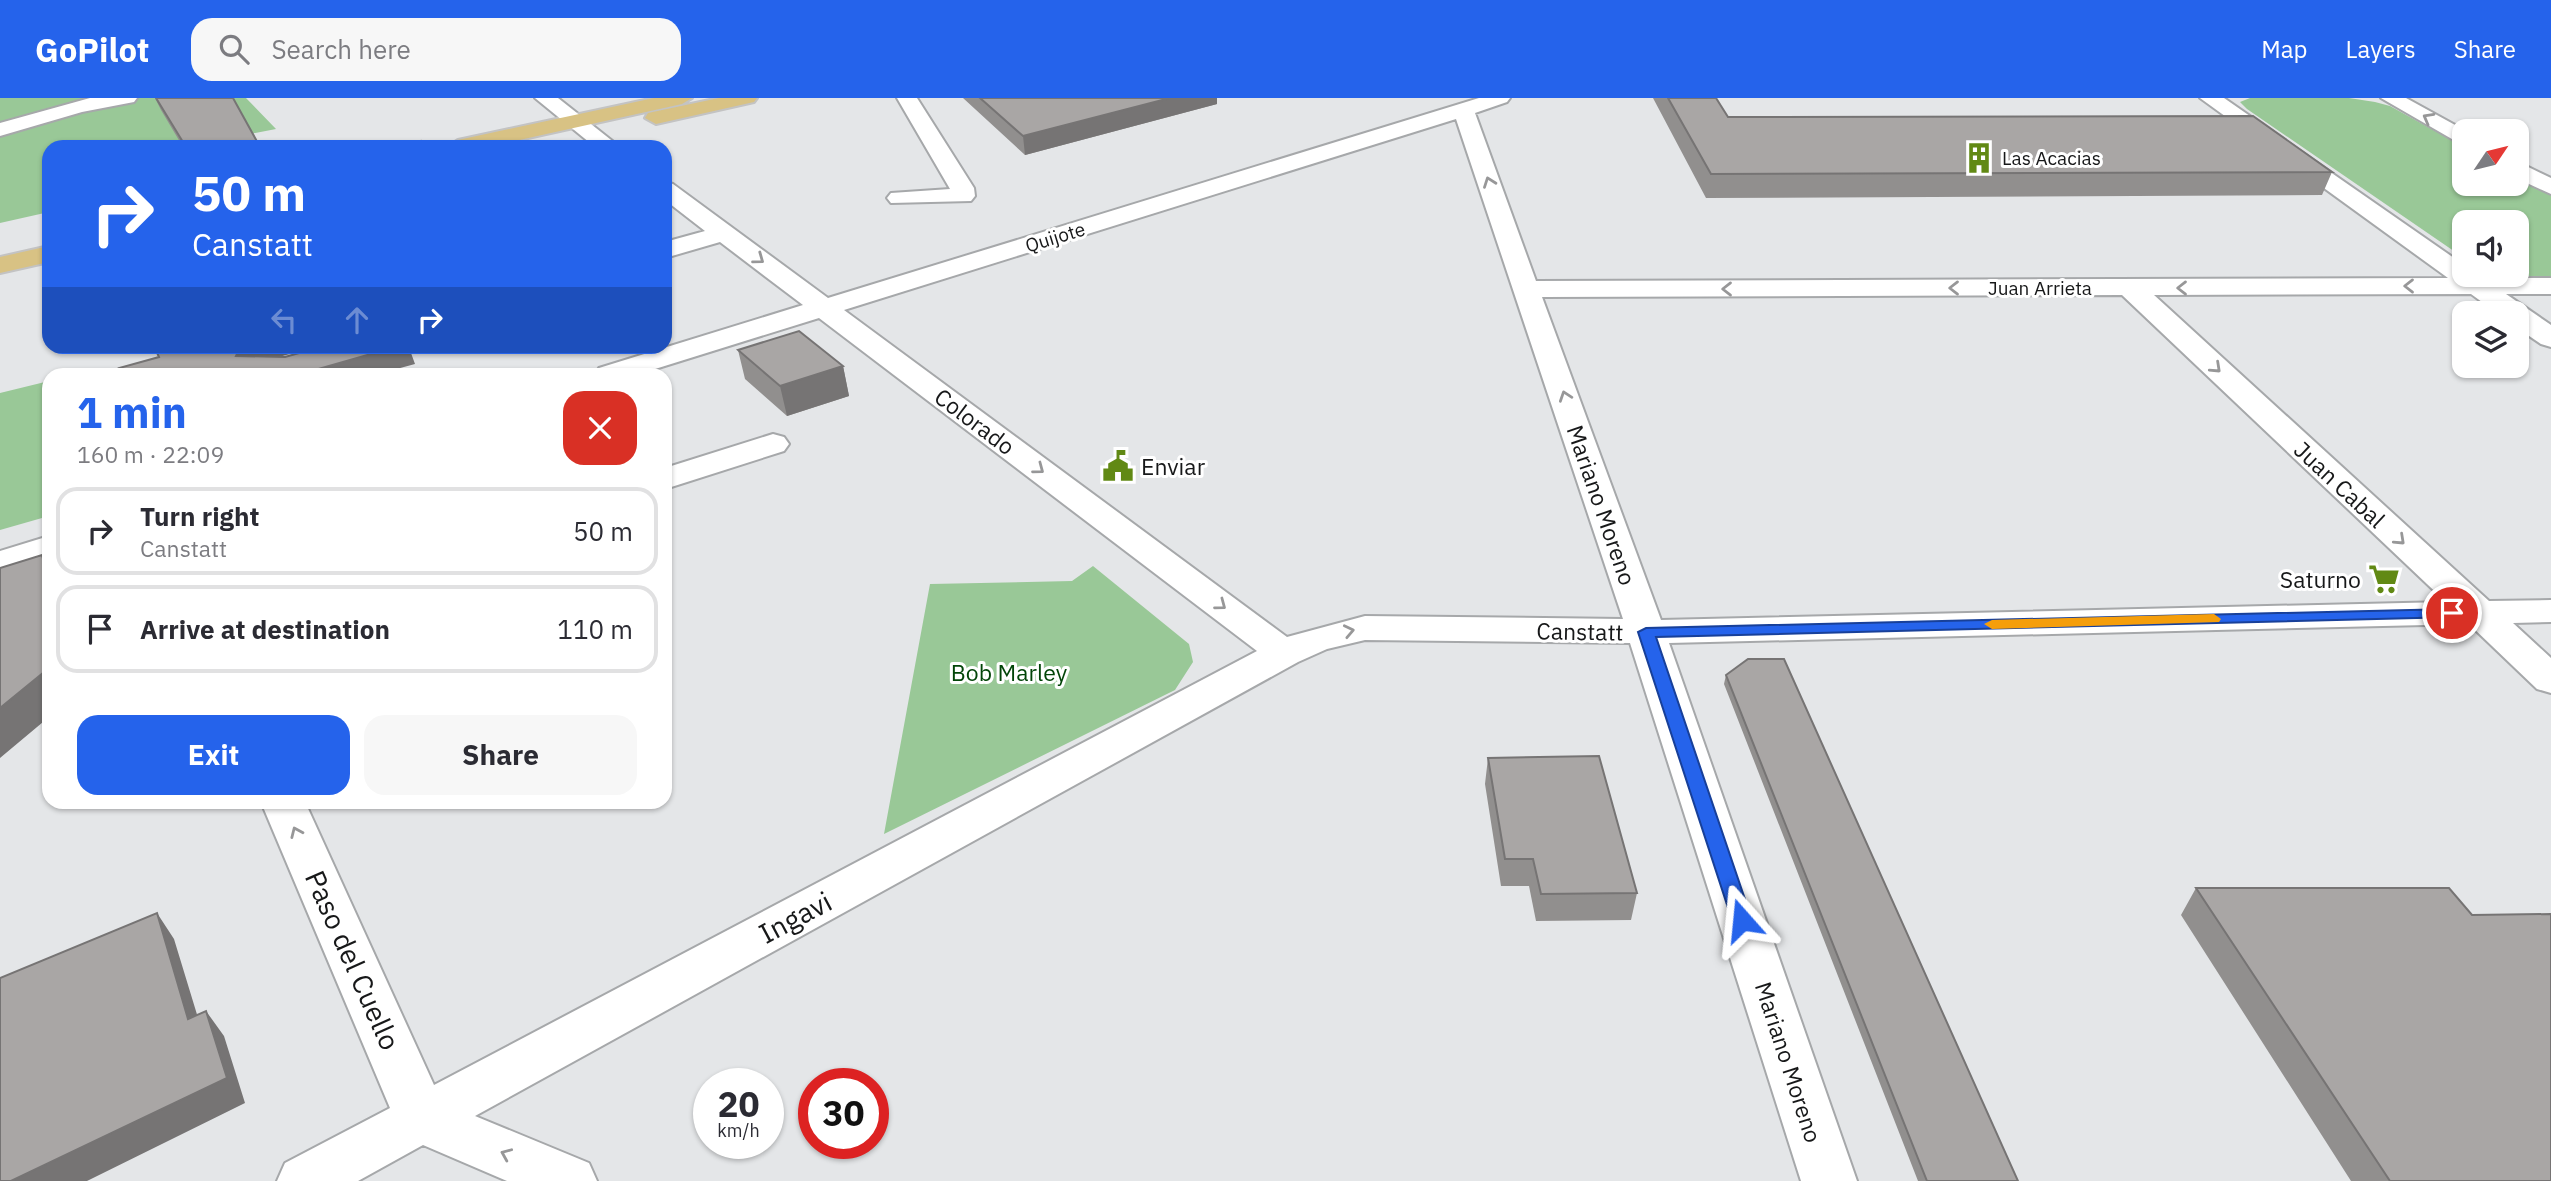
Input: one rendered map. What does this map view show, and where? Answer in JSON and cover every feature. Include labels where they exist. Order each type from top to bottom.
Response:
[{"type":"main road","points":[[545,140],[682,98]]},
{"type":"main road","points":[[502,140],[747,98]]},
{"type":"main road","points":[[0,247],[42,238]]},
{"type":"main road","points":[[0,264],[42,255]]},
{"type":"street","points":[[0,130],[79,106],[127,98]]},
{"type":"street","points":[[545,98],[600,140]]},
{"type":"street","points":[[899,198],[963,196],[962,188],[907,98]]},
{"type":"street","points":[[2210,98],[2452,269]]},
{"type":"street","points":[[2391,98],[2452,132]]},
{"type":"street","name":"Mariano Moreno","points":[[1481,102],[1528,289],[1646,632],[1829,1181]]},
{"type":"street","name":"Quijote","points":[[630,368],[1481,102]]},
{"type":"street","points":[[2529,175],[2551,187]]},
{"type":"street","name":"Colorado","points":[[672,194],[1284,653]]},
{"type":"street","points":[[672,248],[724,233]]},
{"type":"street","name":"Juan Arrieta","points":[[1528,289],[2452,286]]},
{"type":"street","name":"Juan Arrieta","points":[[2529,286],[2551,286]]},
{"type":"street","points":[[2477,287],[2497,301]]},
{"type":"street","name":"Juan Cabal","points":[[2130,288],[2551,680]]},
{"type":"street","points":[[2529,323],[2551,338]]},
{"type":"street","points":[[672,477],[773,444]]},
{"type":"street","points":[[0,562],[42,549]]},
{"type":"street","name":"Canstatt","points":[[1284,653],[1307,641],[1364,628],[1646,632],[2551,611]]},
{"type":"street","name":"Ingavi","points":[[305,1181],[1284,653]]},
{"type":"street","name":"Paso del Cuello","points":[[286,809],[422,1119]]},
{"type":"street","points":[[422,1119],[569,1181]]},
{"type":"green space","points":[[0,98],[246,98],[276,129],[218,140],[42,140],[42,214],[0,223]]},
{"type":"green space","points":[[2250,98],[2349,98],[2390,106],[2452,140],[2452,196],[2529,196],[2529,183],[2551,195],[2551,279],[2529,277],[2529,210],[2452,210],[2452,250],[2240,102]]},
{"type":"green space","points":[[42,383],[42,518],[0,530],[0,393]]},
{"type":"green space","name":"Bob Marley","points":[[1093,566],[1189,644],[1193,662],[1175,690],[884,834],[930,584],[1072,581]]},
{"type":"building","points":[[156,98],[233,98],[256,140],[182,140]]},
{"type":"building","points":[[980,98],[1170,98],[1023,136]]},
{"type":"building","points":[[1668,98],[1716,98],[1728,117],[2253,116],[2332,172],[1711,174]]},
{"type":"building","points":[[799,331],[843,366],[780,386],[738,350]]},
{"type":"building","points":[[158,354],[285,357],[296,354],[371,354],[322,368],[119,368],[159,357]]},
{"type":"building","points":[[42,555],[42,674],[0,708],[0,568]]},
{"type":"building","points":[[1748,659],[1784,659],[2018,1181],[1927,1181],[1726,675]]},
{"type":"building","points":[[1599,756],[1637,893],[1541,894],[1533,859],[1505,859],[1488,758]]},
{"type":"building","points":[[2196,888],[2449,888],[2472,915],[2551,914],[2551,1181],[2390,1181]]},
{"type":"building","points":[[157,913],[188,1019],[206,1011],[227,1078],[11,1181],[0,1181],[0,978]]},
{"type":"slow traffic","points":[[1992,624],[2214,619]]},
{"type":"place","name":"Las Acacias","points":[[1979,158]]},
{"type":"place","name":"Enviar","points":[[1118,466]]},
{"type":"place","name":"Saturno","points":[[2384,579]]},
{"type":"route","points":[[1742,920],[1646,632],[2452,613]]}]
